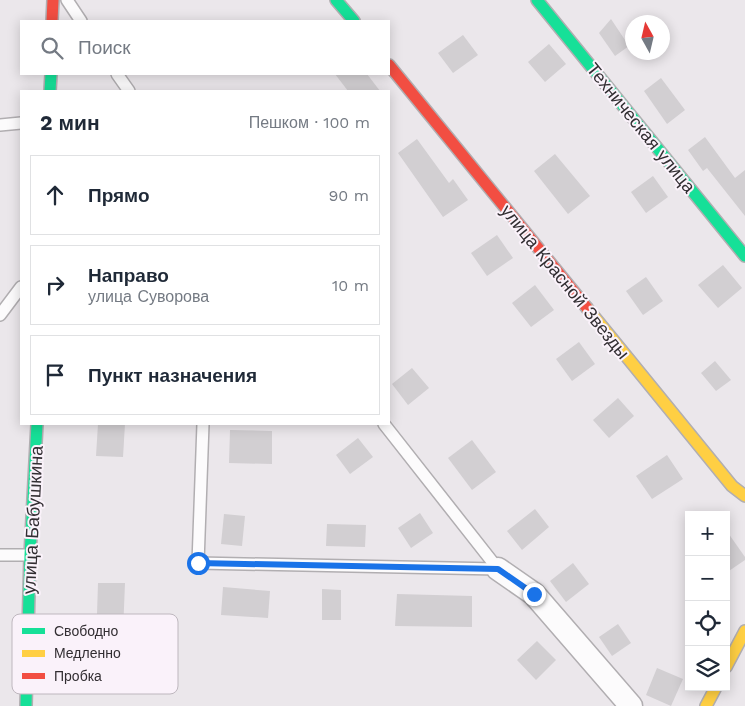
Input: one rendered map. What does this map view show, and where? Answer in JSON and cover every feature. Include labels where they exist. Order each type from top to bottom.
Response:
[{"type":"street","points":[[52,20],[53,0]]},
{"type":"street","points":[[336,0],[353,20]]},
{"type":"street","name":"Техническая улица","points":[[537,0],[745,256]]},
{"type":"street","name":"улица Красной Звезды","points":[[390,66],[732,486],[745,496]]},
{"type":"street","points":[[50,75],[50,90]]},
{"type":"street","name":"улица Бабушкина","points":[[28,614],[37,425]]},
{"type":"street","points":[[498,569],[534,594],[631,706]]},
{"type":"street","points":[[730,659],[745,631]]},
{"type":"street","points":[[706,706],[714,691]]},
{"type":"lane","points":[[67,0],[81,20]]},
{"type":"lane","points":[[118,75],[128,90]]},
{"type":"lane","points":[[0,125],[20,123]]},
{"type":"lane","points":[[0,315],[20,288]]},
{"type":"lane","points":[[203,425],[198,563],[498,569]]},
{"type":"lane","points":[[385,425],[498,569]]},
{"type":"lane","points":[[0,555],[30,555]]},
{"type":"building","points":[[611,19],[625,40],[625,49],[615,56],[599,33]]},
{"type":"building","points":[[463,35],[478,55],[453,73],[438,53]]},
{"type":"building","points":[[549,44],[566,64],[545,82],[528,62]]},
{"type":"building","points":[[336,75],[368,75],[379,90],[347,90]]},
{"type":"building","points":[[661,78],[685,110],[667,124],[644,91]]},
{"type":"building","points":[[705,137],[735,178],[745,170],[745,216],[707,168],[703,171],[688,150]]},
{"type":"building","points":[[417,139],[449,183],[453,179],[468,200],[443,217],[398,153]]},
{"type":"building","points":[[555,154],[590,196],[568,214],[534,171]]},
{"type":"building","points":[[653,176],[668,197],[646,213],[631,192]]},
{"type":"building","points":[[497,235],[513,258],[487,276],[471,253]]},
{"type":"building","points":[[723,265],[742,288],[718,308],[698,285]]},
{"type":"building","points":[[646,277],[663,301],[643,315],[626,291]]},
{"type":"building","points":[[535,285],[554,310],[531,327],[512,303]]},
{"type":"building","points":[[579,342],[595,364],[572,381],[556,359]]},
{"type":"building","points":[[715,361],[731,380],[716,391],[701,373]]},
{"type":"building","points":[[412,368],[429,388],[408,405],[392,384]]},
{"type":"building","points":[[618,398],[634,416],[609,438],[593,420]]},
{"type":"building","points":[[98,425],[125,425],[123,457],[96,456]]},
{"type":"building","points":[[230,430],[272,431],[272,464],[229,463]]},
{"type":"building","points":[[358,438],[373,457],[350,474],[336,455]]},
{"type":"building","points":[[472,440],[496,472],[472,490],[448,458]]},
{"type":"building","points":[[667,455],[683,479],[652,499],[636,476]]},
{"type":"building","points":[[535,509],[549,527],[522,550],[507,531]]},
{"type":"building","points":[[420,513],[433,533],[411,548],[398,528]]},
{"type":"building","points":[[224,514],[245,516],[242,546],[221,544]]},
{"type":"building","points":[[327,524],[366,525],[365,547],[326,546]]},
{"type":"building","points":[[730,536],[745,557],[745,560],[730,570]]},
{"type":"building","points":[[573,563],[589,584],[566,602],[550,581]]},
{"type":"building","points":[[98,583],[125,583],[124,614],[97,614]]},
{"type":"building","points":[[223,587],[270,591],[268,618],[221,615]]},
{"type":"building","points":[[322,589],[341,590],[341,620],[322,620]]},
{"type":"building","points":[[397,594],[472,596],[472,627],[395,626]]},
{"type":"building","points":[[618,624],[631,643],[612,656],[599,637]]},
{"type":"building","points":[[537,641],[556,660],[536,680],[517,660]]},
{"type":"building","points":[[657,668],[683,679],[671,706],[646,695]]},
{"type":"traffic: fast","points":[[336,0],[353,20]]},
{"type":"traffic: fast","points":[[537,0],[745,256]]},
{"type":"traffic: fast","points":[[50,90],[51,75]]},
{"type":"traffic: fast","points":[[28,614],[37,425]]},
{"type":"traffic: fast","points":[[26,694],[26,706]]},
{"type":"traffic: slow","points":[[587,308],[732,486],[745,496]]},
{"type":"traffic: slow","points":[[730,659],[745,631]]},
{"type":"traffic: slow","points":[[706,706],[714,691]]},
{"type":"traffic: jam","points":[[52,20],[53,0]]},
{"type":"traffic: jam","points":[[390,66],[587,308]]},
{"type":"route","points":[[198,563],[498,569],[534,594]]}]
